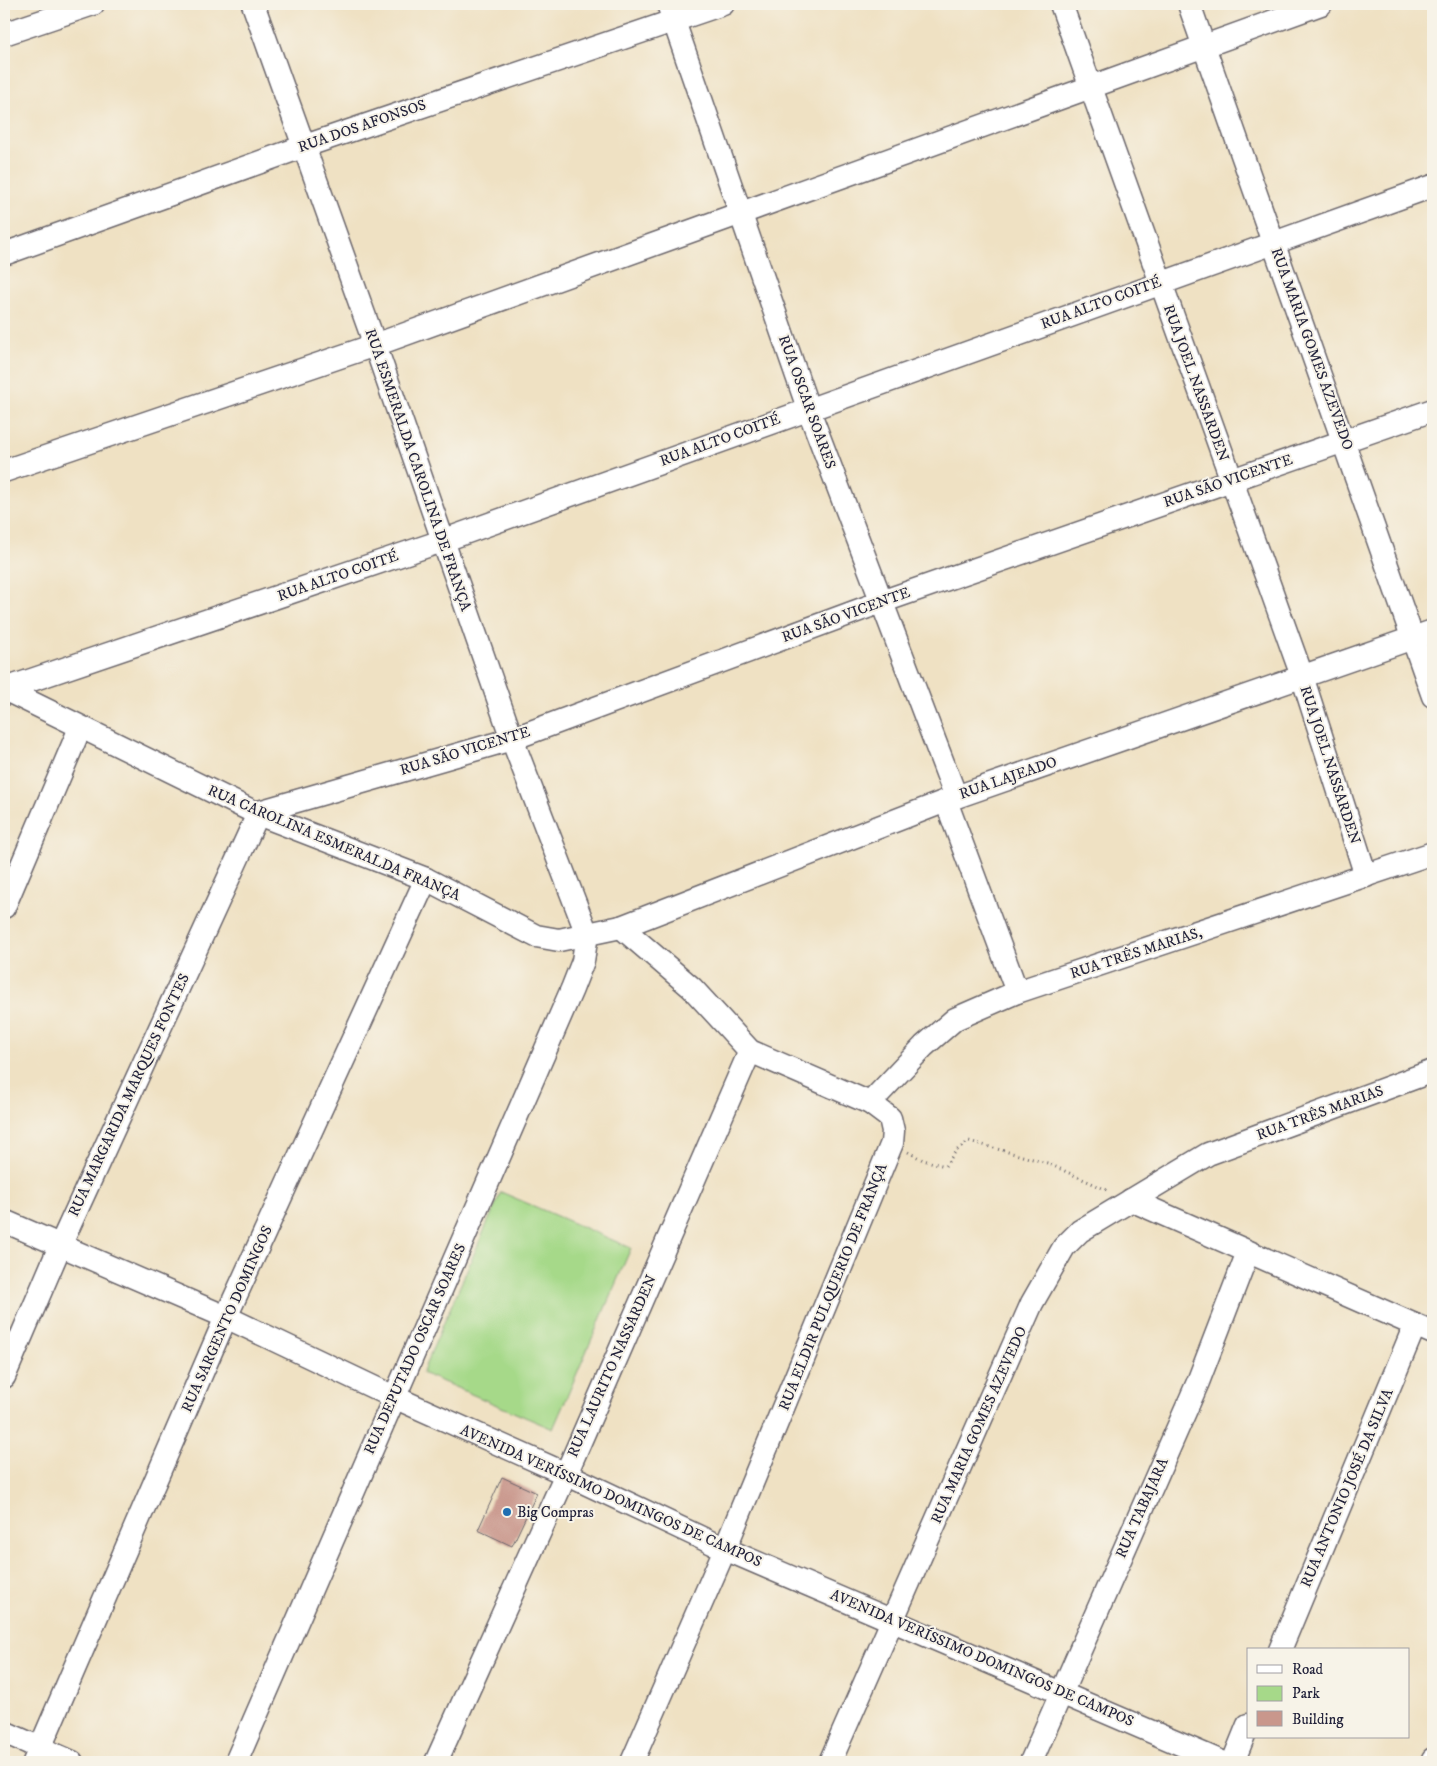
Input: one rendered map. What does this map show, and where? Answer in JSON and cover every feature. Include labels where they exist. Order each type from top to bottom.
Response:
[{"type":"street","points":[[4,34],[94,4]]},
{"type":"street","name":"RUA ESMERALDA CAROLINA DE FRANÇA","points":[[253,4],[305,146],[512,739],[587,934]]},
{"type":"street","name":"RUA DOS AFONSOS","points":[[4,254],[672,12],[723,4]]},
{"type":"street","name":"RUA JOEL NASSARDEN","points":[[1061,4],[1159,282],[1302,676],[1366,876]]},
{"type":"street","name":"RUA MARIA GOMES AZEVEDO","points":[[1189,4],[1433,696]]},
{"type":"street","points":[[4,471],[375,345],[1204,44],[1321,4]]},
{"type":"street","name":"RUA OSCAR SOARES","points":[[672,12],[808,408],[881,602],[1017,992]]},
{"type":"street","name":"RUA ALTO COITÉ","points":[[4,689],[442,541],[1159,282],[1433,186]]},
{"type":"street","name":"RUA SÃO VICENTE","points":[[258,814],[270,807],[512,739],[881,602],[1433,410]]},
{"type":"street","name":"RUA LAJEADO","points":[[587,934],[622,927],[951,799],[1433,631]]},
{"type":"street","name":"RUA CAROLINA ESMERALDA FRANÇA","points":[[4,689],[258,814],[426,879],[536,936],[559,940],[587,934]]},
{"type":"street","points":[[4,907],[80,728]]},
{"type":"street","name":"RUA MARGARIDA MARQUES FONTES","points":[[4,1377],[60,1246],[258,814]]},
{"type":"street","name":"RUA TRÊS MARIAS,","points":[[870,1104],[924,1046],[955,1019],[1017,992],[1433,853]]},
{"type":"street","name":"RUA SARGENTO DOMINGOS","points":[[37,1755],[226,1317],[426,879]]},
{"type":"street","name":"RUA ELDIR PULQUERIO DE FRANÇA","points":[[622,927],[692,988],[750,1052],[870,1104],[890,1118],[893,1131],[892,1143],[725,1549],[632,1762]]},
{"type":"street","name":"RUA DEPUTADO OSCAR SOARES","points":[[236,1762],[572,988],[583,960],[587,934]]},
{"type":"street","name":"RUA LAURITO NASSARDEN","points":[[436,1762],[566,1474],[750,1052]]},
{"type":"street","name":"RUA TRÊS MARIAS","points":[[1208,1154],[1433,1071]]},
{"type":"street","name":"RUA MARIA GOMES AZEVEDO","points":[[830,1762],[1032,1303],[1064,1247],[1080,1231],[1208,1154]]},
{"type":"street","points":[[1131,1200],[1424,1329]]},
{"type":"street","name":"AVENIDA VERÍSSIMO DOMINGOS DE CAMPOS","points":[[4,1221],[226,1317],[394,1398],[566,1474],[725,1549],[1222,1762]]},
{"type":"street","name":"RUA TABAJARA","points":[[1030,1762],[1198,1382],[1248,1252]]},
{"type":"street","name":"RUA ANTONIO JOSÉ DA SILVA","points":[[1281,1648],[1424,1329]]},
{"type":"street","points":[[1232,1762],[1247,1726]]},
{"type":"street","points":[[4,1732],[37,1755],[72,1762]]},
{"type":"path","points":[[892,1143],[923,1160],[945,1166],[956,1151],[969,1141],[1047,1163],[1131,1200]]},
{"type":"green space","points":[[501,1192],[631,1248],[553,1429],[422,1373]]},
{"type":"building","name":"Big Compras","points":[[502,1477],[537,1493],[512,1546],[478,1530]]},
{"type":"place","name":"Big Compras","points":[[507,1512]]}]
